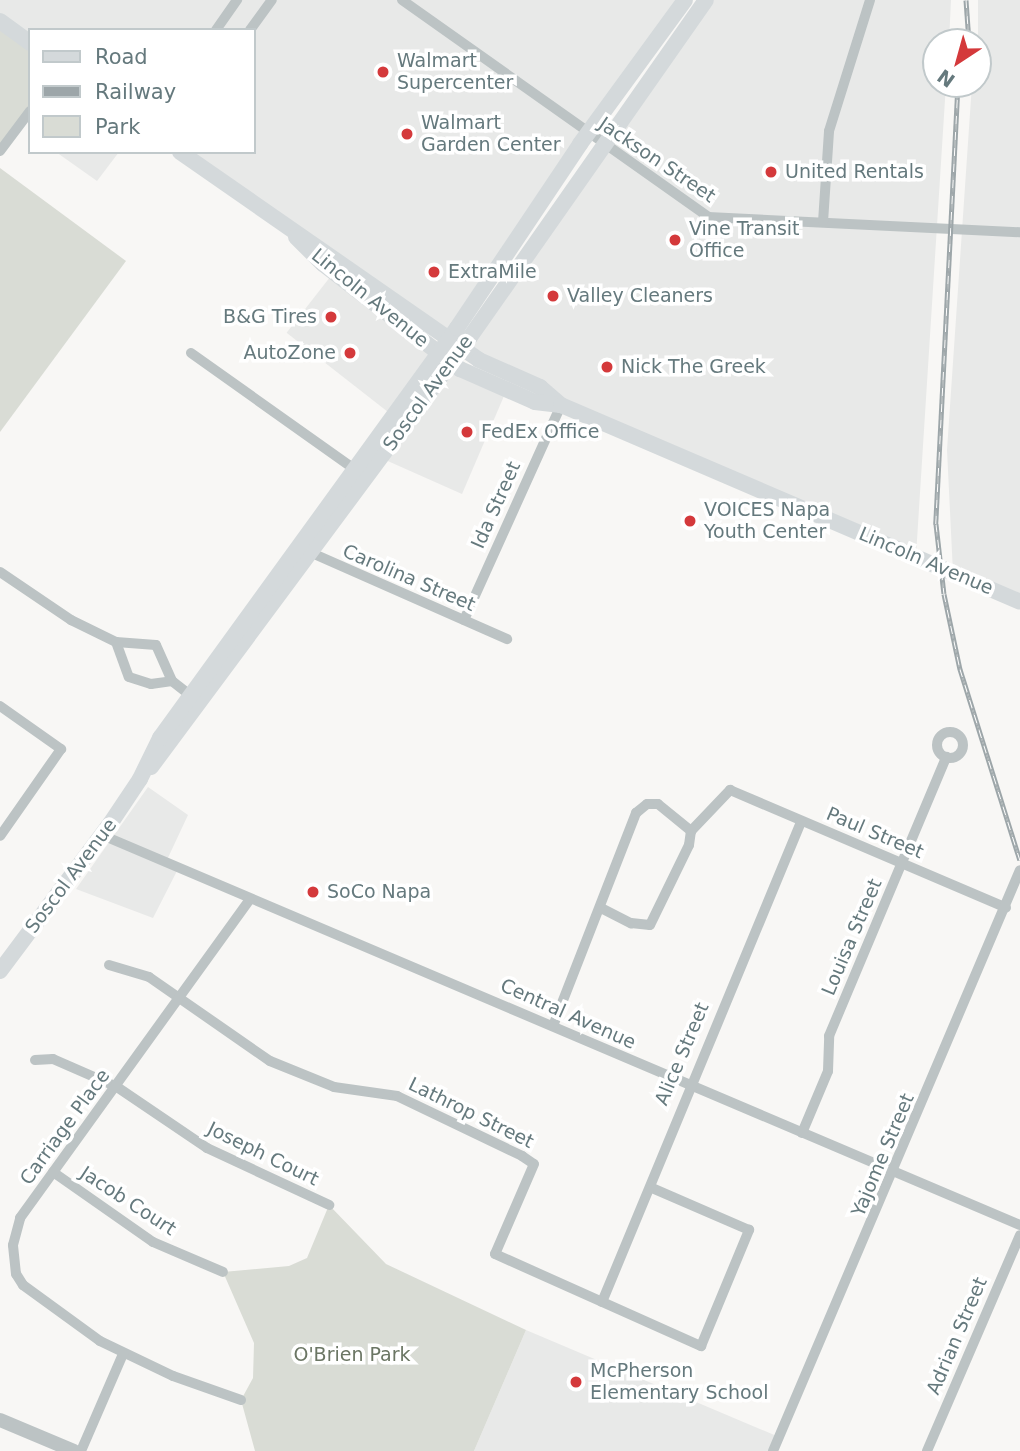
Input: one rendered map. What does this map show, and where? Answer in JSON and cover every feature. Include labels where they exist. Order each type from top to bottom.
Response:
[{"type":"main road","name":"Soscol Avenue","points":[[0,971],[102,835],[140,779],[160,738],[196,700],[445,358],[587,135],[685,0]]},
{"type":"main road","name":"Soscol Avenue","points":[[455,343],[706,0]]},
{"type":"main road","points":[[0,21],[28,42]]},
{"type":"main road","name":"Lincoln Avenue","points":[[183,154],[296,237],[323,264],[445,358],[535,402],[561,405],[1020,602]]},
{"type":"main road","name":"Lincoln Avenue","points":[[296,237],[330,254],[455,343],[540,387],[561,405]]},
{"type":"street","points":[[217,28],[237,0]]},
{"type":"street","points":[[251,28],[272,0]]},
{"type":"street","name":"Jackson Street","points":[[402,0],[601,145],[708,217],[1020,232]]},
{"type":"street","points":[[823,222],[829,131],[870,0]]},
{"type":"street","points":[[0,151],[28,114]]},
{"type":"street","points":[[191,353],[361,474]]},
{"type":"street","name":"Ida Street","points":[[464,620],[561,405]]},
{"type":"street","name":"Carolina Street","points":[[305,551],[507,639]]},
{"type":"street","points":[[0,572],[71,620],[116,642],[156,645],[172,681],[196,700]]},
{"type":"street","points":[[116,642],[129,677],[151,684],[172,681]]},
{"type":"street","points":[[0,706],[61,749],[0,836]]},
{"type":"street","name":"Louisa Street","points":[[802,1133],[828,1071],[829,1036],[946,757]]},
{"type":"street","name":"Paul Street","points":[[691,831],[730,790],[1006,908]]},
{"type":"street","points":[[553,1026],[601,908],[599,901],[636,813],[647,804],[658,804],[691,831],[689,845],[650,925],[631,923],[601,908]]},
{"type":"street","name":"Alice Street","points":[[601,1302],[652,1188],[688,1085],[801,822]]},
{"type":"street","name":"Central Avenue","points":[[102,835],[248,900],[553,1026],[1020,1225]]},
{"type":"street","name":"Yajome Street","points":[[773,1451],[894,1173],[1020,870]]},
{"type":"street","name":"Carriage Place","points":[[241,1400],[123,1354],[33,1294],[16,1274],[15,1231],[53,1172],[117,1087],[248,900]]},
{"type":"street","points":[[109,965],[149,977],[180,997]]},
{"type":"street","name":"Lathrop Street","points":[[180,997],[270,1061],[334,1087],[397,1096],[534,1164],[495,1254],[701,1346],[749,1230],[652,1188]]},
{"type":"street","name":"Joseph Court","points":[[34,1060],[53,1059],[117,1087],[206,1148],[329,1205]]},
{"type":"street","name":"Jacob Court","points":[[53,1172],[153,1242],[223,1272]]},
{"type":"street","name":"Adrian Street","points":[[927,1451],[1020,1235]]},
{"type":"street","points":[[81,1451],[123,1354]]},
{"type":"street","points":[[0,1420],[74,1451]]},
{"type":"shaded area","points":[[0,0],[685,0],[449,339],[183,154],[256,154],[256,28],[28,28],[28,42],[0,21]]},
{"type":"shaded area","points":[[706,0],[951,0],[950,28],[922,28],[922,98],[945,98],[916,556],[561,405],[462,348]]},
{"type":"shaded area","points":[[978,0],[1020,0],[1020,602],[953,573],[947,450],[971,98],[992,98],[992,28],[978,28]]},
{"type":"shaded area","points":[[59,154],[117,154],[97,181]]},
{"type":"shaded area","points":[[334,272],[438,353],[391,414],[287,333]]},
{"type":"shaded area","points":[[451,362],[507,389],[462,494],[381,458]]},
{"type":"shaded area","points":[[148,787],[188,815],[166,862],[178,869],[153,918],[76,889]]},
{"type":"shaded area","name":"McPherson Elementary School","points":[[526,1330],[779,1437],[773,1451],[474,1451]]},
{"type":"green space","points":[[0,21],[28,42],[28,114],[0,151]]},
{"type":"green space","points":[[0,168],[126,261],[0,432]]},
{"type":"green space","name":"O'Brien Park","points":[[329,1205],[386,1264],[526,1330],[474,1451],[255,1451],[241,1400],[253,1378],[254,1343],[223,1272],[289,1266],[307,1258]]},
{"type":"railway","points":[[966,0],[968,28]]},
{"type":"railway","points":[[957,98],[936,524],[944,594],[960,669],[1020,860]]},
{"type":"place","name":"Walmart Supercenter","points":[[383,72]]},
{"type":"place","name":"Walmart Garden Center","points":[[407,134]]},
{"type":"place","name":"United Rentals","points":[[771,172]]},
{"type":"place","name":"Vine Transit Office","points":[[675,240]]},
{"type":"place","name":"ExtraMile","points":[[434,272]]},
{"type":"place","name":"Valley Cleaners","points":[[553,296]]},
{"type":"place","name":"B&G Tires","points":[[331,317]]},
{"type":"place","name":"AutoZone","points":[[350,353]]},
{"type":"place","name":"Nick The Greek","points":[[607,367]]},
{"type":"place","name":"FedEx Office","points":[[467,432]]},
{"type":"place","name":"VOICES Napa Youth Center","points":[[690,521]]},
{"type":"place","name":"SoCo Napa","points":[[313,892]]},
{"type":"place","name":"McPherson Elementary School","points":[[576,1382]]}]
